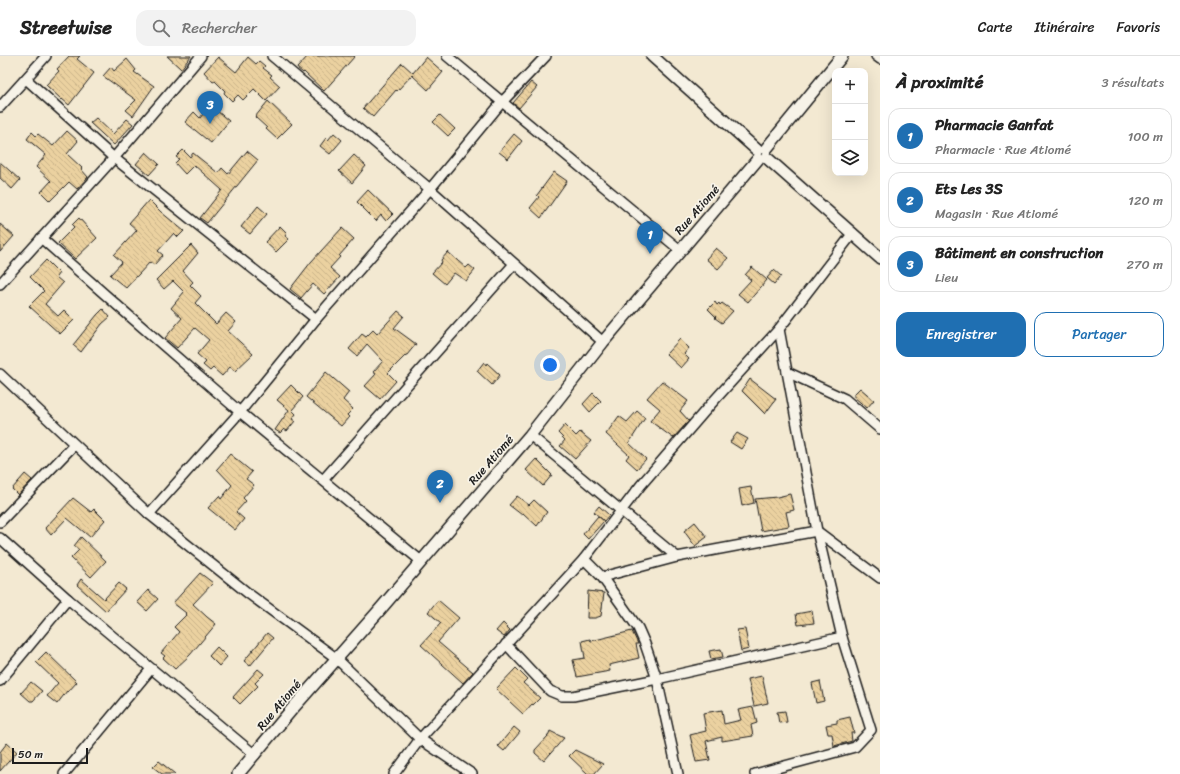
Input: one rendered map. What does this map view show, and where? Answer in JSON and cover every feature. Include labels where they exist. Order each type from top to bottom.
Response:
[{"type":"street","points":[[0,107],[46,56]]},
{"type":"street","points":[[0,284],[114,158],[201,56]]},
{"type":"street","points":[[272,56],[430,188],[603,342]]},
{"type":"street","points":[[447,56],[680,250]]},
{"type":"street","points":[[149,514],[240,412],[316,320],[502,102],[546,56]]},
{"type":"street","points":[[652,56],[880,258]]},
{"type":"street","name":"Rue Atiomé","points":[[238,774],[336,658],[530,435],[603,342],[762,154],[842,56]]},
{"type":"street","points":[[876,56],[880,59]]},
{"type":"street","points":[[26,79],[114,158],[316,320]]},
{"type":"street","points":[[394,774],[420,739],[584,559],[641,485],[778,329],[853,233]]},
{"type":"street","points":[[42,238],[240,412],[324,479],[421,561]]},
{"type":"street","points":[[324,479],[514,264]]},
{"type":"street","points":[[756,774],[850,749],[860,744],[876,732],[842,636],[817,531],[778,329]]},
{"type":"street","points":[[787,372],[845,399],[880,429]]},
{"type":"street","points":[[0,374],[149,514],[250,594],[336,658],[420,739],[472,774]]},
{"type":"street","points":[[530,435],[677,557]]},
{"type":"street","points":[[0,522],[74,445]]},
{"type":"street","points":[[602,577],[677,557],[817,531],[880,578]]},
{"type":"street","points":[[0,538],[68,599],[255,755]]},
{"type":"street","points":[[584,559],[602,577],[638,628],[657,679],[678,774]]},
{"type":"street","points":[[0,681],[68,599]]},
{"type":"street","points":[[506,644],[550,691],[562,696],[573,696],[657,679],[842,636]]},
{"type":"street","points":[[64,774],[151,669]]},
{"type":"building","points":[[69,56],[80,56],[77,59],[94,73],[69,105],[46,85],[59,71],[57,69]]},
{"type":"building","points":[[167,56],[191,56],[181,69]]},
{"type":"building","points":[[308,56],[355,56],[324,91],[304,72],[303,73],[297,68]]},
{"type":"building","points":[[218,57],[236,72],[248,57],[256,64],[259,61],[265,66],[263,68],[272,75],[270,77],[280,86],[266,101],[254,89],[243,100],[238,95],[232,101],[224,93],[225,91],[215,81],[213,82],[204,72]]},
{"type":"building","points":[[426,57],[443,72],[428,90],[412,75],[397,91],[396,90],[373,117],[363,108],[402,63],[413,73]]},
{"type":"building","points":[[127,59],[136,70],[134,72],[154,86],[133,116],[126,110],[136,100],[103,76],[111,67],[114,71]]},
{"type":"building","points":[[531,82],[537,87],[519,108],[513,103]]},
{"type":"building","points":[[268,101],[292,124],[277,139],[255,117]]},
{"type":"building","points":[[210,105],[229,121],[211,143],[185,122],[194,112],[200,118]]},
{"type":"building","points":[[440,115],[455,129],[448,136],[433,122]]},
{"type":"building","points":[[96,118],[113,134],[127,119],[133,124],[114,145],[90,123]]},
{"type":"building","points":[[67,131],[78,141],[67,154],[82,168],[81,169],[88,177],[77,189],[69,182],[50,201],[41,192],[51,181],[36,167],[46,155],[27,139],[32,132],[36,136],[38,134],[53,146]]},
{"type":"building","points":[[334,133],[342,140],[330,154],[320,146],[326,138],[328,140]]},
{"type":"building","points":[[514,134],[522,141],[508,159],[499,152]]},
{"type":"building","points":[[183,150],[190,157],[193,153],[218,173],[222,168],[228,174],[247,151],[258,160],[207,223],[200,218],[222,190],[194,165],[185,174],[175,163],[179,159],[176,157]]},
{"type":"building","points":[[146,152],[159,164],[149,175],[136,164]]},
{"type":"building","points":[[354,155],[366,166],[352,183],[339,171]]},
{"type":"building","points":[[0,162],[20,180],[12,189],[0,178]]},
{"type":"building","points":[[554,172],[567,181],[541,218],[530,208],[539,197],[537,195]]},
{"type":"building","points":[[368,190],[393,214],[386,221],[381,215],[376,221],[357,202]]},
{"type":"building","points":[[149,200],[184,231],[178,237],[174,233],[158,251],[163,255],[154,265],[150,262],[126,288],[110,275],[122,262],[114,255],[137,230],[129,223]]},
{"type":"building","points":[[258,206],[267,214],[250,234],[241,227]]},
{"type":"building","points":[[79,218],[97,238],[75,259],[58,243],[74,227],[72,225]]},
{"type":"building","points":[[0,224],[14,236],[0,252]]},
{"type":"building","points":[[280,226],[287,233],[285,236],[289,239],[276,252],[265,242]]},
{"type":"building","points":[[342,228],[354,239],[330,268],[340,277],[324,294],[313,284],[301,298],[290,289],[311,262]]},
{"type":"building","points":[[191,245],[198,253],[183,271],[193,282],[190,285],[201,296],[195,303],[216,324],[226,313],[236,322],[228,331],[253,354],[235,371],[230,367],[222,376],[213,368],[210,371],[203,365],[206,362],[197,354],[209,340],[195,328],[177,348],[165,338],[182,318],[171,308],[184,292],[173,281],[164,289],[156,280]]},
{"type":"building","points":[[716,248],[728,258],[718,269],[706,259]]},
{"type":"building","points":[[448,252],[466,268],[469,265],[475,270],[466,281],[454,273],[445,284],[432,273],[442,262],[441,260]]},
{"type":"building","points":[[46,260],[59,273],[56,277],[63,283],[45,304],[58,316],[64,310],[74,320],[60,334],[29,306],[44,291],[30,277]]},
{"type":"building","points":[[752,267],[767,280],[748,302],[738,294],[751,280],[745,275]]},
{"type":"building","points":[[774,270],[781,276],[774,284],[767,278]]},
{"type":"building","points":[[715,302],[717,305],[722,303],[733,311],[722,323],[715,318],[716,317],[708,309]]},
{"type":"building","points":[[103,309],[110,317],[102,324],[81,352],[73,345]]},
{"type":"building","points":[[398,311],[404,316],[394,328],[416,344],[388,373],[396,381],[380,399],[365,386],[376,374],[373,372],[383,361],[367,344],[357,356],[349,349],[362,334],[366,337],[373,330],[377,334]]},
{"type":"building","points":[[680,339],[689,348],[684,354],[689,359],[681,368],[666,354]]},
{"type":"building","points":[[484,362],[500,375],[492,385],[477,371]]},
{"type":"building","points":[[326,372],[349,392],[343,400],[353,409],[347,415],[349,417],[341,426],[306,397]]},
{"type":"building","points":[[750,379],[776,399],[765,414],[742,391]]},
{"type":"building","points":[[662,381],[688,401],[680,411],[689,421],[673,438],[650,421],[660,409],[647,398]]},
{"type":"building","points":[[291,385],[303,397],[292,410],[296,414],[292,419],[295,421],[287,431],[284,429],[280,433],[275,430],[289,410],[277,400]]},
{"type":"building","points":[[860,388],[874,400],[867,408],[854,397],[854,394]]},
{"type":"building","points":[[593,393],[601,401],[590,412],[583,404]]},
{"type":"building","points":[[637,411],[645,418],[629,443],[646,459],[637,469],[626,459],[629,455],[606,434],[619,416],[627,422]]},
{"type":"building","points":[[565,425],[576,436],[580,432],[591,441],[575,459],[560,446],[565,440],[558,433]]},
{"type":"building","points":[[737,433],[748,439],[741,449],[730,442]]},
{"type":"building","points":[[230,454],[252,472],[246,479],[254,485],[243,498],[246,501],[236,512],[244,519],[235,530],[208,508],[219,496],[221,499],[232,485],[217,469]]},
{"type":"building","points":[[536,459],[552,475],[543,486],[526,470]]},
{"type":"building","points":[[25,474],[32,480],[18,495],[12,489]]},
{"type":"building","points":[[751,487],[754,503],[742,506],[739,489]]},
{"type":"building","points":[[790,494],[794,510],[786,512],[789,526],[761,531],[755,499]]},
{"type":"building","points":[[517,496],[529,505],[534,500],[547,512],[537,526],[523,513],[522,515],[509,505]]},
{"type":"building","points":[[73,498],[91,512],[94,509],[105,520],[90,537],[67,518],[51,535],[45,528]]},
{"type":"building","points":[[599,506],[609,515],[604,521],[594,512]]},
{"type":"building","points":[[598,516],[604,521],[588,539],[583,534]]},
{"type":"building","points":[[695,522],[707,537],[695,546],[684,531]]},
{"type":"building","points":[[81,537],[106,561],[91,577],[71,558],[79,550],[74,546]]},
{"type":"building","points":[[200,573],[213,583],[193,604],[216,624],[190,655],[175,669],[163,658],[165,656],[161,653],[179,632],[174,627],[186,615],[186,613],[173,603]]},
{"type":"building","points":[[81,579],[104,599],[119,583],[126,589],[106,611],[77,585]]},
{"type":"building","points":[[148,590],[158,599],[147,611],[137,602]]},
{"type":"building","points":[[588,591],[604,593],[601,616],[587,618]]},
{"type":"building","points":[[438,600],[459,618],[438,642],[473,672],[463,683],[421,645],[441,623],[428,612]]},
{"type":"building","points":[[812,611],[814,623],[798,625],[796,614]]},
{"type":"building","points":[[503,623],[510,630],[504,637],[496,631]]},
{"type":"building","points":[[745,629],[749,649],[741,651],[737,630]]},
{"type":"building","points":[[632,631],[638,644],[636,644],[639,658],[609,665],[610,671],[577,677],[573,660],[585,658],[582,641],[590,639],[591,641]]},
{"type":"building","points":[[267,633],[273,638],[250,666],[244,661]]},
{"type":"building","points":[[217,647],[227,657],[219,666],[209,656]]},
{"type":"building","points":[[721,649],[723,657],[711,659],[709,651]]},
{"type":"building","points":[[46,652],[77,682],[68,692],[67,691],[57,704],[47,696],[58,683],[36,662]]},
{"type":"building","points":[[516,668],[527,679],[523,683],[540,698],[523,714],[496,689]]},
{"type":"building","points":[[258,669],[264,674],[255,683],[258,686],[240,704],[233,697]]},
{"type":"building","points":[[762,676],[768,703],[754,706],[748,679]]},
{"type":"building","points":[[820,681],[824,701],[816,703],[812,683]]},
{"type":"building","points":[[31,682],[42,691],[33,701],[30,701],[21,693]]},
{"type":"building","points":[[753,707],[757,723],[751,725],[753,736],[722,741],[722,737],[706,741],[710,760],[696,762],[690,735],[706,731],[703,713],[722,710],[724,724],[741,720],[738,710]]},
{"type":"building","points":[[785,711],[787,722],[779,723],[777,712]]},
{"type":"building","points":[[850,717],[854,733],[851,733],[852,741],[834,746],[832,734],[828,734],[826,725],[837,723],[837,720]]},
{"type":"building","points":[[514,727],[520,732],[504,751],[498,746]]},
{"type":"building","points":[[550,731],[564,738],[544,761],[535,753],[535,750],[548,736]]},
{"type":"building","points":[[7,743],[17,752],[0,771],[0,752]]},
{"type":"building","points":[[575,750],[603,764],[594,774],[588,774],[569,756]]},
{"type":"building","points":[[159,761],[175,774],[162,774],[153,767]]},
{"type":"place","name":"Bâtiment en construction","points":[[210,124]]},
{"type":"place","name":"Pharmacie Ganfat","points":[[650,254]]},
{"type":"place","name":"Ets Les 3S","points":[[440,503]]}]
